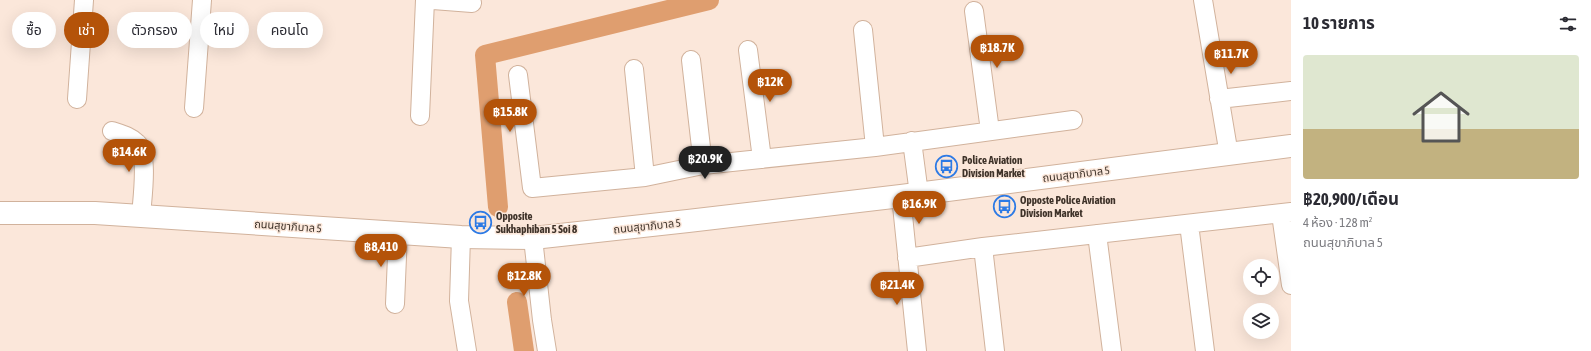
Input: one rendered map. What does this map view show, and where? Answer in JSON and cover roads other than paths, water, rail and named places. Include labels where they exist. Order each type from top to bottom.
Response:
[{"type":"street","points":[[77,99],[84,0]]},
{"type":"street","points":[[194,108],[202,0]]},
{"type":"street","points":[[420,116],[425,0]]},
{"type":"street","points":[[433,0],[472,3]]},
{"type":"street","points":[[1203,0],[1229,155]]},
{"type":"street","points":[[974,11],[990,131]]},
{"type":"street","points":[[863,30],[875,146]]},
{"type":"street","points":[[748,50],[762,159]]},
{"type":"street","points":[[691,60],[703,165]]},
{"type":"street","points":[[634,69],[645,177]]},
{"type":"street","points":[[518,75],[532,188],[645,177],[703,165],[875,146],[1073,120]]},
{"type":"street","points":[[1219,99],[1291,92]]},
{"type":"street","points":[[112,131],[131,138],[139,144],[143,152],[144,170],[141,216]]},
{"type":"street","points":[[912,141],[907,258],[917,351]]},
{"type":"street","name":"ถนนสุขาภิบาล 5","points":[[0,213],[94,213],[461,237],[533,238],[910,195],[1291,146]]},
{"type":"street","points":[[907,258],[983,247],[1286,213],[1291,285]]},
{"type":"street","points":[[1189,224],[1205,351]]},
{"type":"street","points":[[395,304],[398,233]]},
{"type":"street","points":[[1097,234],[1112,351]]},
{"type":"street","points":[[461,237],[459,301],[467,351]]},
{"type":"street","points":[[533,238],[547,351]]},
{"type":"street","points":[[983,247],[995,351]]},
{"type":"waterway","points":[[498,207],[485,55],[709,0]]},
{"type":"waterway","points":[[517,302],[524,351]]},
{"type":"place","name":"Police Aviation Division Market","points":[[946,166]]},
{"type":"place","name":"Opposte Police Aviation Division Market","points":[[1005,206]]},
{"type":"place","name":"Opposite Sukhaphiban 5 Soi 8","points":[[480,222]]}]
